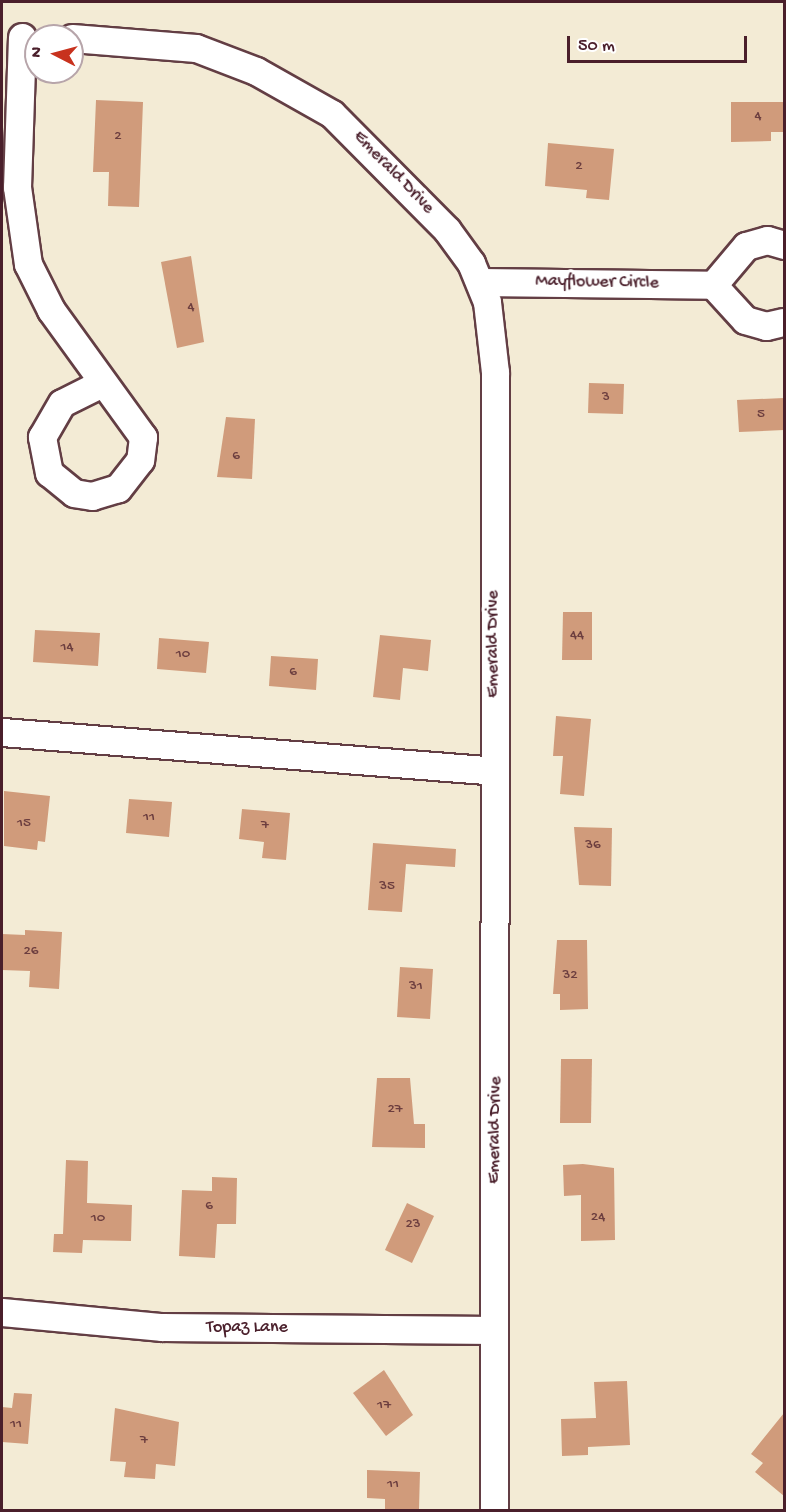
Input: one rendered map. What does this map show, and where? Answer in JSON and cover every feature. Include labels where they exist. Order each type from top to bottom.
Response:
[{"type":"street","points":[[20,37],[17,173],[24,248],[41,294],[102,383]]},
{"type":"street","name":"Emerald Drive","points":[[84,39],[196,48],[308,98],[357,134],[418,197],[480,282],[495,372],[494,1510]]},
{"type":"street","points":[[784,245],[767,240],[746,246],[713,285],[745,320],[766,326],[784,322]]},
{"type":"street","name":"Mayflower Circle","points":[[480,282],[713,285]]},
{"type":"street","points":[[2,732],[493,771]]},
{"type":"street","name":"Topaz Lane","points":[[2,1312],[162,1327],[494,1330]]},
{"type":"building","points":[[96,100],[143,102],[139,207],[108,206],[109,172],[93,172]]},
{"type":"building","points":[[731,102],[784,102],[784,132],[771,132],[771,141],[731,142]]},
{"type":"building","points":[[548,143],[614,149],[609,200],[586,198],[587,190],[545,186]]},
{"type":"building","points":[[191,256],[204,342],[177,348],[161,262]]},
{"type":"building","points":[[589,383],[624,384],[623,414],[588,413]]},
{"type":"building","points":[[784,398],[784,430],[739,432],[737,400]]},
{"type":"building","points":[[226,417],[255,419],[252,479],[217,477]]},
{"type":"building","points":[[563,612],[592,612],[592,660],[562,660]]},
{"type":"building","points":[[35,630],[100,633],[98,666],[33,662]]},
{"type":"building","points":[[380,635],[431,640],[428,671],[403,668],[400,700],[373,697]]},
{"type":"building","points":[[159,638],[209,642],[206,673],[157,669]]},
{"type":"building","points":[[271,656],[318,659],[316,690],[269,686]]},
{"type":"building","points":[[556,716],[591,719],[584,796],[560,794],[563,756],[553,756]]},
{"type":"building","points":[[4,791],[50,796],[45,842],[38,841],[37,850],[4,846]]},
{"type":"building","points":[[129,799],[172,802],[169,837],[126,833]]},
{"type":"building","points":[[242,809],[290,813],[286,860],[262,858],[264,842],[239,839]]},
{"type":"building","points":[[574,827],[612,828],[611,886],[579,885]]},
{"type":"building","points":[[373,843],[456,849],[455,867],[406,864],[402,912],[368,910]]},
{"type":"building","points":[[25,930],[62,932],[59,989],[29,987],[30,971],[2,970],[2,934],[25,935]]},
{"type":"building","points":[[557,940],[587,940],[588,1009],[560,1010],[560,994],[553,994]]},
{"type":"building","points":[[400,967],[433,969],[430,1019],[397,1017]]},
{"type":"building","points":[[561,1059],[592,1059],[591,1123],[560,1123]]},
{"type":"building","points":[[377,1078],[410,1078],[414,1124],[425,1124],[425,1148],[372,1147]]},
{"type":"building","points":[[66,1160],[88,1161],[87,1203],[132,1205],[131,1241],[83,1240],[82,1253],[53,1252],[54,1234],[63,1234]]},
{"type":"building","points":[[583,1164],[614,1168],[615,1240],[581,1241],[581,1195],[564,1196],[563,1165]]},
{"type":"building","points":[[212,1177],[237,1178],[236,1224],[217,1224],[215,1258],[179,1256],[182,1190],[212,1191]]},
{"type":"building","points":[[407,1203],[434,1216],[412,1263],[385,1250]]},
{"type":"building","points":[[384,1370],[413,1415],[386,1436],[353,1393]]},
{"type":"building","points":[[627,1381],[630,1445],[588,1447],[588,1455],[562,1456],[561,1419],[596,1418],[594,1382]]},
{"type":"building","points":[[14,1393],[32,1394],[28,1444],[2,1442],[2,1407],[12,1408]]},
{"type":"building","points":[[115,1408],[179,1422],[175,1466],[156,1464],[155,1479],[124,1477],[126,1462],[110,1461]]},
{"type":"building","points":[[784,1413],[784,1496],[755,1472],[763,1463],[751,1454]]},
{"type":"building","points":[[367,1470],[420,1472],[419,1509],[385,1510],[385,1499],[367,1498]]}]
